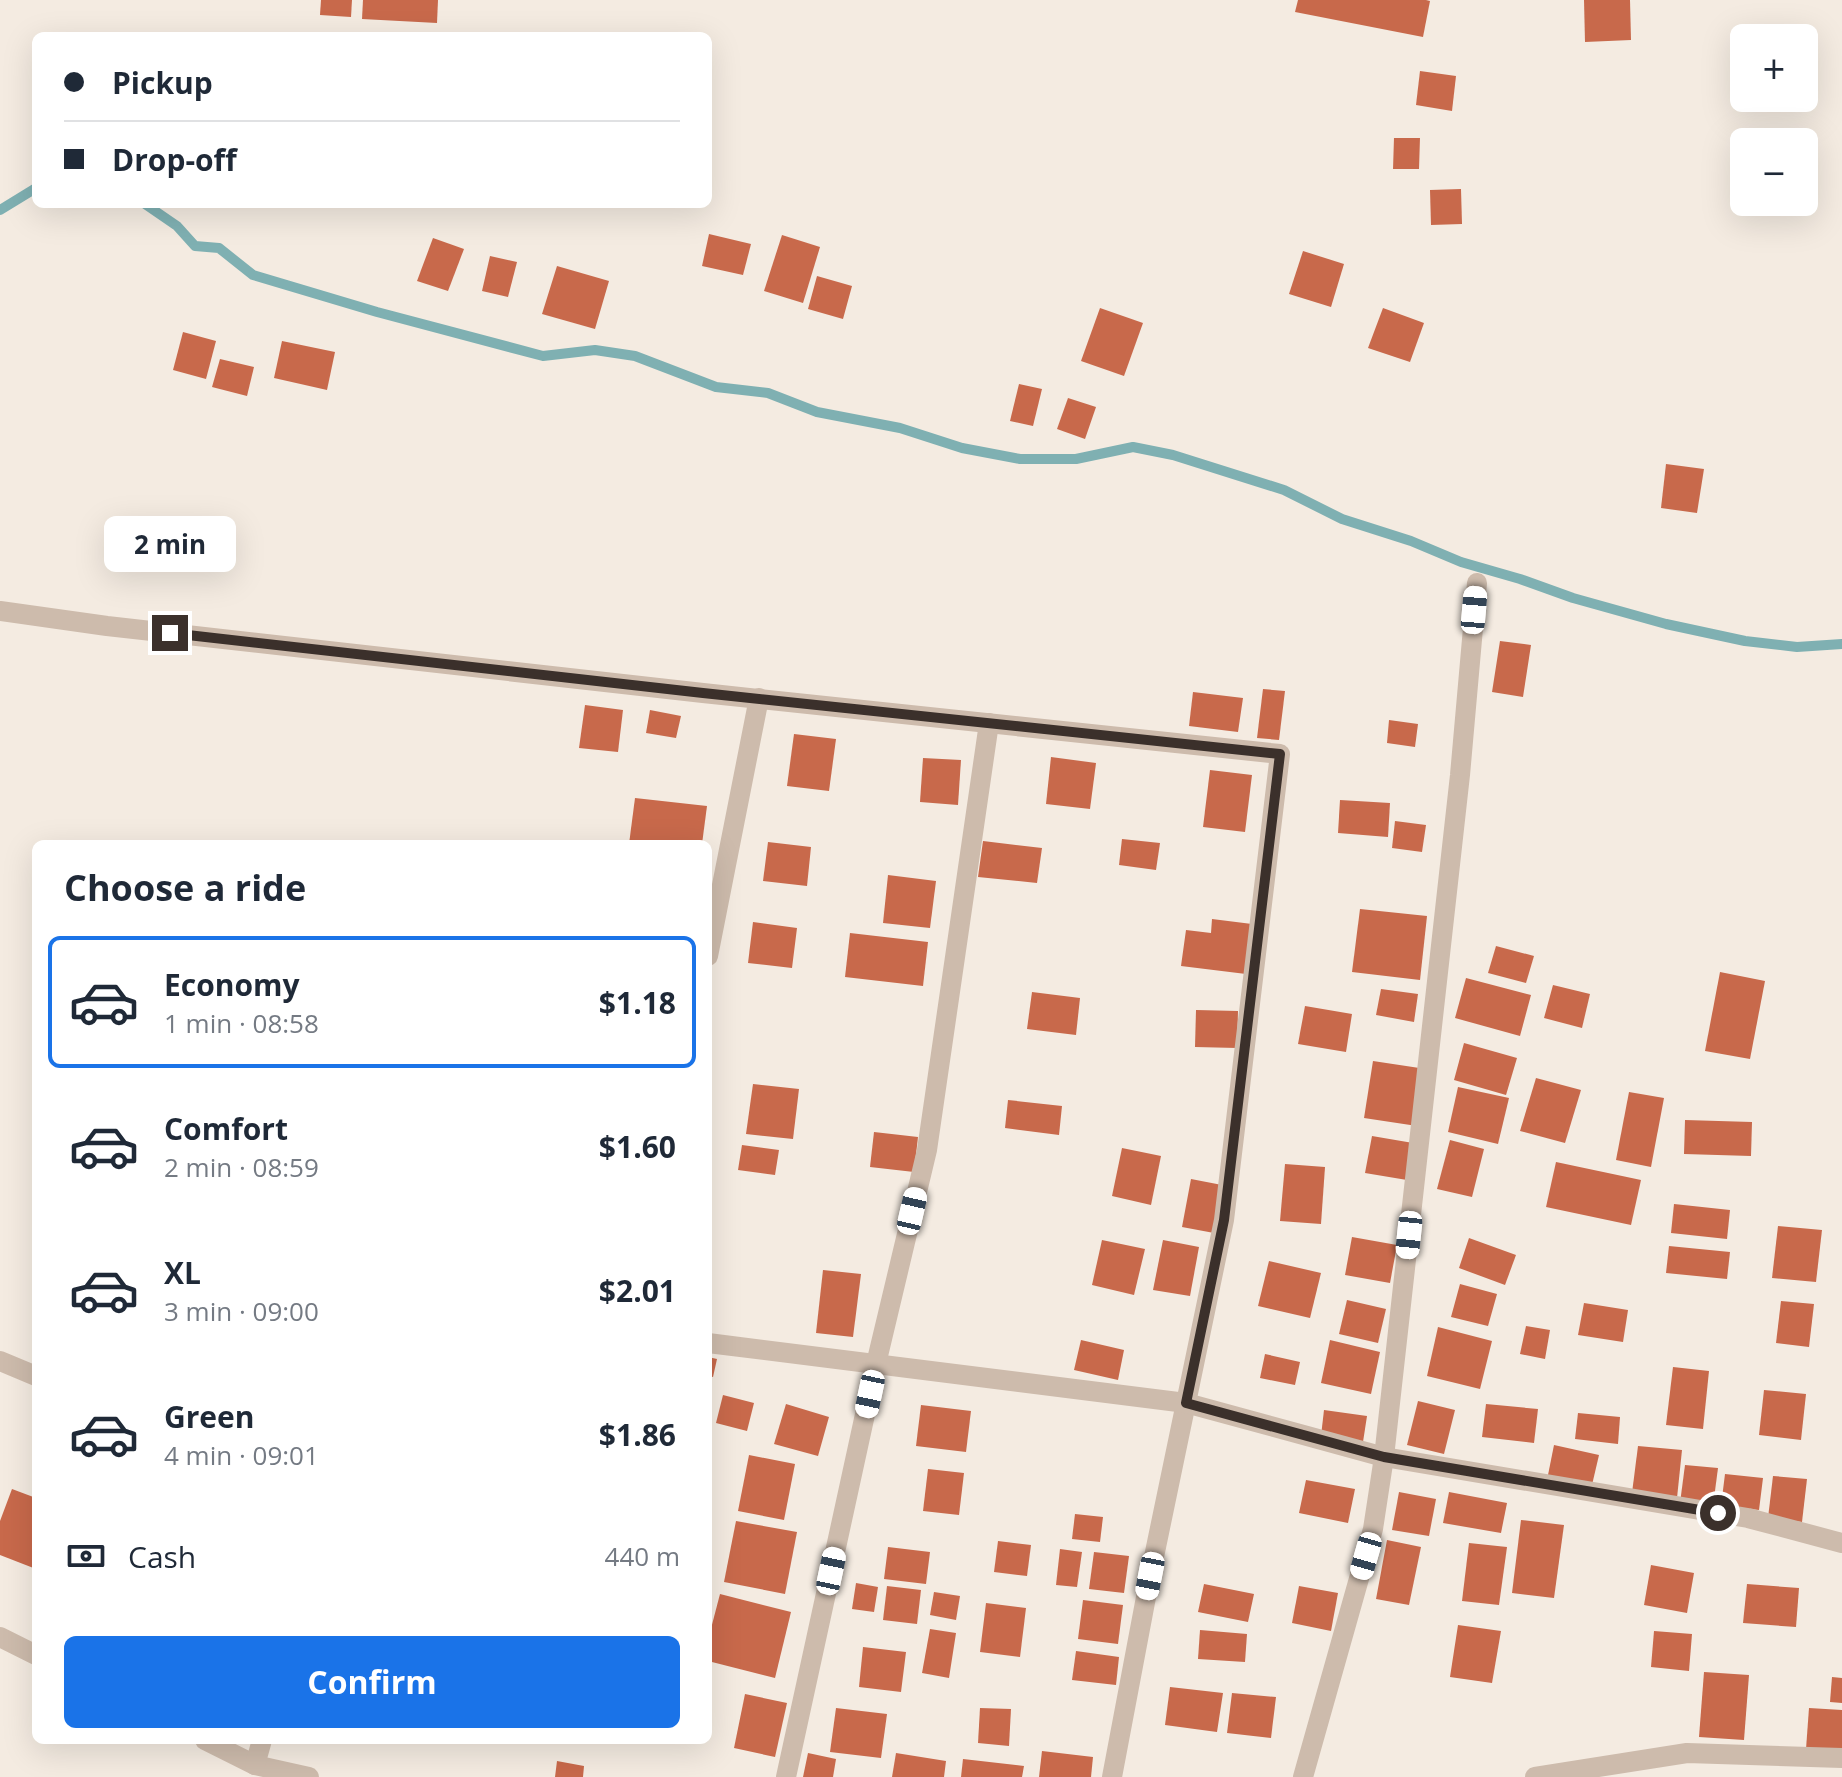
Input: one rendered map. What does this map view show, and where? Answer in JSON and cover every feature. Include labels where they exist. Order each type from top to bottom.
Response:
[{"type":"street","points":[[1303,1777],[1373,1529],[1384,1457],[1458,791],[1477,583]]},
{"type":"street","points":[[0,611],[107,626],[1280,754],[1224,1220],[1112,1777]]},
{"type":"street","points":[[712,936],[759,698]]},
{"type":"street","points":[[786,1777],[876,1364],[927,1150],[989,723]]},
{"type":"street","points":[[712,1344],[1186,1403],[1384,1457],[1748,1518],[1842,1543]]},
{"type":"street","points":[[0,1361],[32,1374]]},
{"type":"street","points":[[0,1637],[32,1653]]},
{"type":"street","points":[[213,1744],[255,1765],[309,1777]]},
{"type":"street","points":[[255,1765],[261,1744]]},
{"type":"street","points":[[1535,1777],[1687,1753],[1842,1758]]},
{"type":"building","points":[[321,0],[352,0],[351,17],[320,15]]},
{"type":"building","points":[[363,0],[438,0],[437,23],[362,19]]},
{"type":"building","points":[[1298,0],[1430,1],[1423,37],[1295,12]]},
{"type":"building","points":[[1584,0],[1630,0],[1631,40],[1585,42]]},
{"type":"building","points":[[1420,71],[1456,76],[1452,111],[1416,105]]},
{"type":"building","points":[[1394,138],[1420,138],[1419,169],[1393,169]]},
{"type":"building","points":[[1461,189],[1462,224],[1431,225],[1430,190]]},
{"type":"building","points":[[709,234],[751,244],[743,275],[702,266]]},
{"type":"building","points":[[782,235],[820,247],[803,303],[764,291]]},
{"type":"building","points":[[433,238],[464,249],[448,291],[417,281]]},
{"type":"building","points":[[1303,251],[1344,264],[1331,307],[1289,294]]},
{"type":"building","points":[[490,256],[517,262],[508,297],[482,291]]},
{"type":"building","points":[[557,266],[609,281],[595,329],[542,314]]},
{"type":"building","points":[[817,276],[852,286],[843,319],[808,309]]},
{"type":"building","points":[[1100,308],[1143,323],[1124,376],[1081,361]]},
{"type":"building","points":[[1383,308],[1424,323],[1410,362],[1368,348]]},
{"type":"building","points":[[183,332],[216,341],[206,379],[173,370]]},
{"type":"building","points":[[282,341],[335,352],[327,390],[274,378]]},
{"type":"building","points":[[220,359],[254,367],[247,396],[212,387]]},
{"type":"building","points":[[1019,384],[1042,389],[1033,426],[1010,421]]},
{"type":"building","points":[[1068,398],[1096,407],[1085,439],[1057,429]]},
{"type":"building","points":[[1666,464],[1704,469],[1697,513],[1661,508]]},
{"type":"building","points":[[1500,641],[1531,645],[1523,697],[1492,692]]},
{"type":"building","points":[[1263,689],[1285,691],[1279,740],[1257,738]]},
{"type":"building","points":[[1193,692],[1243,698],[1238,732],[1189,726]]},
{"type":"building","points":[[585,705],[623,710],[618,752],[579,748]]},
{"type":"building","points":[[650,710],[681,716],[676,738],[646,733]]},
{"type":"building","points":[[1389,720],[1418,724],[1415,747],[1387,743]]},
{"type":"building","points":[[794,734],[836,739],[829,791],[787,786]]},
{"type":"building","points":[[1051,757],[1096,763],[1090,809],[1046,804]]},
{"type":"building","points":[[923,758],[961,760],[958,805],[920,802]]},
{"type":"building","points":[[1210,770],[1252,775],[1245,832],[1203,827]]},
{"type":"building","points":[[635,798],[707,806],[703,840],[630,840]]},
{"type":"building","points":[[1340,800],[1390,803],[1388,837],[1338,833]]},
{"type":"building","points":[[1395,821],[1426,825],[1422,852],[1392,848]]},
{"type":"building","points":[[1122,839],[1160,843],[1156,870],[1119,865]]},
{"type":"building","points":[[983,841],[1042,848],[1037,883],[978,877]]},
{"type":"building","points":[[768,842],[811,847],[807,886],[763,881]]},
{"type":"building","points":[[888,875],[936,881],[930,928],[883,923]]},
{"type":"building","points":[[1360,909],[1427,916],[1420,980],[1352,972]]},
{"type":"building","points":[[1212,919],[1252,924],[1246,974],[1181,966],[1186,930],[1211,933]]},
{"type":"building","points":[[753,922],[797,928],[792,968],[748,963]]},
{"type":"building","points":[[850,933],[928,942],[923,986],[845,977]]},
{"type":"building","points":[[1496,946],[1534,956],[1526,983],[1488,973]]},
{"type":"building","points":[[1720,972],[1765,981],[1750,1059],[1705,1051]]},
{"type":"building","points":[[1466,978],[1531,995],[1520,1036],[1455,1018]]},
{"type":"building","points":[[1553,985],[1590,994],[1582,1028],[1544,1018]]},
{"type":"building","points":[[1381,989],[1418,994],[1414,1022],[1376,1015]]},
{"type":"building","points":[[1032,992],[1080,998],[1076,1035],[1027,1029]]},
{"type":"building","points":[[1305,1006],[1352,1014],[1346,1052],[1298,1044]]},
{"type":"building","points":[[1196,1010],[1238,1011],[1237,1048],[1195,1047]]},
{"type":"building","points":[[1464,1043],[1517,1058],[1506,1095],[1454,1080]]},
{"type":"building","points":[[1373,1061],[1426,1069],[1417,1126],[1364,1118]]},
{"type":"building","points":[[1536,1078],[1581,1090],[1565,1143],[1520,1131]]},
{"type":"building","points":[[753,1084],[799,1089],[793,1139],[746,1134]]},
{"type":"building","points":[[1458,1087],[1509,1098],[1498,1144],[1448,1132]]},
{"type":"building","points":[[1629,1092],[1664,1098],[1651,1167],[1616,1160]]},
{"type":"building","points":[[1008,1100],[1062,1106],[1059,1135],[1005,1128]]},
{"type":"building","points":[[1685,1120],[1752,1122],[1751,1156],[1684,1154]]},
{"type":"building","points":[[874,1132],[918,1137],[914,1172],[870,1167]]},
{"type":"building","points":[[1372,1136],[1413,1143],[1407,1180],[1365,1173]]},
{"type":"building","points":[[1450,1140],[1484,1149],[1472,1197],[1437,1189]]},
{"type":"building","points":[[742,1145],[779,1150],[775,1175],[738,1170]]},
{"type":"building","points":[[1122,1148],[1161,1156],[1151,1205],[1112,1196]]},
{"type":"building","points":[[1556,1162],[1641,1180],[1631,1225],[1546,1207]]},
{"type":"building","points":[[1285,1164],[1325,1167],[1321,1224],[1280,1221]]},
{"type":"building","points":[[1191,1179],[1222,1185],[1214,1233],[1182,1227]]},
{"type":"building","points":[[1674,1204],[1730,1210],[1727,1239],[1671,1233]]},
{"type":"building","points":[[1778,1226],[1822,1230],[1816,1282],[1772,1278]]},
{"type":"building","points":[[1352,1237],[1397,1245],[1390,1283],[1345,1275]]},
{"type":"building","points":[[1469,1238],[1516,1255],[1505,1285],[1459,1268]]},
{"type":"building","points":[[1102,1240],[1145,1249],[1134,1295],[1092,1285]]},
{"type":"building","points":[[1163,1240],[1199,1247],[1190,1296],[1153,1290]]},
{"type":"building","points":[[1669,1246],[1730,1252],[1727,1279],[1666,1273]]},
{"type":"building","points":[[1269,1261],[1321,1273],[1310,1318],[1258,1306]]},
{"type":"building","points":[[823,1270],[861,1274],[853,1337],[816,1333]]},
{"type":"building","points":[[1460,1284],[1497,1294],[1488,1326],[1451,1317]]},
{"type":"building","points":[[1347,1300],[1386,1309],[1378,1343],[1339,1334]]},
{"type":"building","points":[[1781,1301],[1814,1304],[1809,1347],[1776,1343]]},
{"type":"building","points":[[1584,1303],[1628,1310],[1623,1342],[1578,1335]]},
{"type":"building","points":[[1526,1326],[1550,1330],[1545,1359],[1520,1354]]},
{"type":"building","points":[[1438,1327],[1492,1341],[1480,1389],[1427,1376]]},
{"type":"building","points":[[1081,1340],[1124,1350],[1118,1380],[1074,1370]]},
{"type":"building","points":[[1330,1340],[1380,1352],[1371,1394],[1321,1383]]},
{"type":"building","points":[[1265,1354],[1300,1362],[1295,1385],[1260,1378]]},
{"type":"building","points":[[712,1358],[717,1359],[712,1377]]},
{"type":"building","points":[[1673,1367],[1709,1371],[1703,1429],[1666,1425]]},
{"type":"building","points":[[1764,1390],[1806,1394],[1801,1440],[1759,1435]]},
{"type":"building","points":[[723,1395],[754,1403],[747,1431],[716,1423]]},
{"type":"building","points":[[1418,1401],[1455,1410],[1444,1454],[1407,1445]]},
{"type":"building","points":[[786,1404],[829,1417],[818,1456],[774,1444]]},
{"type":"building","points":[[1486,1404],[1538,1409],[1534,1443],[1482,1437]]},
{"type":"building","points":[[921,1405],[971,1411],[966,1452],[916,1446]]},
{"type":"building","points":[[1324,1410],[1367,1416],[1363,1442],[1321,1436]]},
{"type":"building","points":[[1578,1413],[1620,1417],[1618,1444],[1575,1439]]},
{"type":"building","points":[[1554,1445],[1599,1455],[1592,1485],[1548,1475]]},
{"type":"building","points":[[1638,1446],[1682,1450],[1677,1498],[1632,1493]]},
{"type":"building","points":[[749,1455],[795,1464],[784,1520],[738,1511]]},
{"type":"building","points":[[1685,1465],[1718,1468],[1713,1506],[1680,1503]]},
{"type":"building","points":[[928,1469],[964,1473],[959,1515],[923,1511]]},
{"type":"building","points":[[1725,1474],[1763,1478],[1759,1510],[1721,1506]]},
{"type":"building","points":[[1773,1476],[1807,1479],[1802,1522],[1768,1518]]},
{"type":"building","points":[[1306,1480],[1355,1489],[1348,1523],[1299,1513]]},
{"type":"building","points":[[12,1489],[32,1496],[32,1567],[0,1555],[0,1521]]},
{"type":"building","points":[[1399,1492],[1436,1499],[1429,1536],[1392,1530]]},
{"type":"building","points":[[1449,1492],[1507,1503],[1501,1533],[1443,1523]]},
{"type":"building","points":[[1075,1514],[1103,1517],[1100,1542],[1072,1539]]},
{"type":"building","points":[[1521,1520],[1564,1525],[1554,1598],[1512,1593]]},
{"type":"building","points":[[736,1521],[797,1532],[785,1594],[724,1582]]},
{"type":"building","points":[[1387,1540],[1421,1547],[1409,1605],[1376,1599]]},
{"type":"building","points":[[998,1541],[1031,1545],[1027,1576],[994,1572]]},
{"type":"building","points":[[1469,1543],[1507,1547],[1499,1605],[1462,1601]]},
{"type":"building","points":[[888,1547],[930,1552],[926,1584],[884,1579]]},
{"type":"building","points":[[1060,1549],[1082,1552],[1077,1587],[1056,1585]]},
{"type":"building","points":[[1094,1552],[1129,1556],[1124,1593],[1089,1589]]},
{"type":"building","points":[[1651,1565],[1694,1573],[1687,1613],[1644,1605]]},
{"type":"building","points":[[856,1583],[878,1587],[874,1612],[852,1609]]},
{"type":"building","points":[[1204,1584],[1254,1594],[1248,1622],[1198,1612]]},
{"type":"building","points":[[1747,1584],[1799,1588],[1796,1627],[1743,1623]]},
{"type":"building","points":[[887,1586],[921,1590],[917,1624],[883,1620]]},
{"type":"building","points":[[1299,1586],[1338,1593],[1331,1631],[1292,1623]]},
{"type":"building","points":[[934,1592],[960,1596],[956,1620],[930,1615]]},
{"type":"building","points":[[720,1594],[791,1612],[775,1678],[712,1662],[712,1625]]},
{"type":"building","points":[[1083,1600],[1123,1605],[1118,1644],[1078,1639]]},
{"type":"building","points":[[986,1603],[1026,1608],[1020,1657],[980,1652]]},
{"type":"building","points":[[1458,1625],[1501,1631],[1492,1683],[1450,1677]]},
{"type":"building","points":[[930,1629],[956,1633],[949,1678],[922,1673]]},
{"type":"building","points":[[1200,1630],[1247,1634],[1245,1662],[1198,1659]]},
{"type":"building","points":[[1654,1631],[1692,1634],[1689,1671],[1651,1667]]},
{"type":"building","points":[[863,1647],[906,1652],[901,1692],[859,1687]]},
{"type":"building","points":[[1076,1651],[1119,1657],[1116,1685],[1072,1680]]},
{"type":"building","points":[[1704,1672],[1749,1675],[1744,1740],[1699,1737]]},
{"type":"building","points":[[1832,1677],[1842,1678],[1842,1703],[1830,1702]]},
{"type":"building","points":[[1170,1687],[1223,1693],[1217,1732],[1165,1725]]},
{"type":"building","points":[[1232,1693],[1276,1697],[1271,1738],[1227,1733]]},
{"type":"building","points":[[745,1694],[787,1703],[775,1757],[734,1748]]},
{"type":"building","points":[[836,1708],[887,1714],[881,1758],[830,1752]]},
{"type":"building","points":[[980,1708],[1011,1709],[1009,1746],[978,1743]]},
{"type":"building","points":[[1809,1708],[1842,1710],[1842,1752],[1806,1749]]},
{"type":"building","points":[[1042,1751],[1093,1757],[1091,1777],[1039,1777]]},
{"type":"building","points":[[808,1753],[836,1759],[833,1777],[803,1777]]},
{"type":"building","points":[[896,1753],[946,1761],[944,1777],[892,1777]]},
{"type":"building","points":[[963,1759],[1024,1766],[1022,1777],[961,1777]]},
{"type":"building","points":[[557,1761],[584,1766],[583,1777],[555,1777]]},
{"type":"waterway","points":[[0,210],[32,190]]},
{"type":"waterway","points":[[151,208],[177,226],[195,246],[219,248],[253,275],[543,356],[595,350],[635,356],[716,387],[768,393],[817,412],[900,428],[962,448],[1020,459],[1076,459],[1133,447],[1173,455],[1284,490],[1342,519],[1573,598],[1666,624],[1745,641],[1797,647],[1842,644]]},
{"type":"route","points":[[170,633],[1280,754],[1224,1220],[1186,1403],[1384,1457],[1718,1513]]}]
